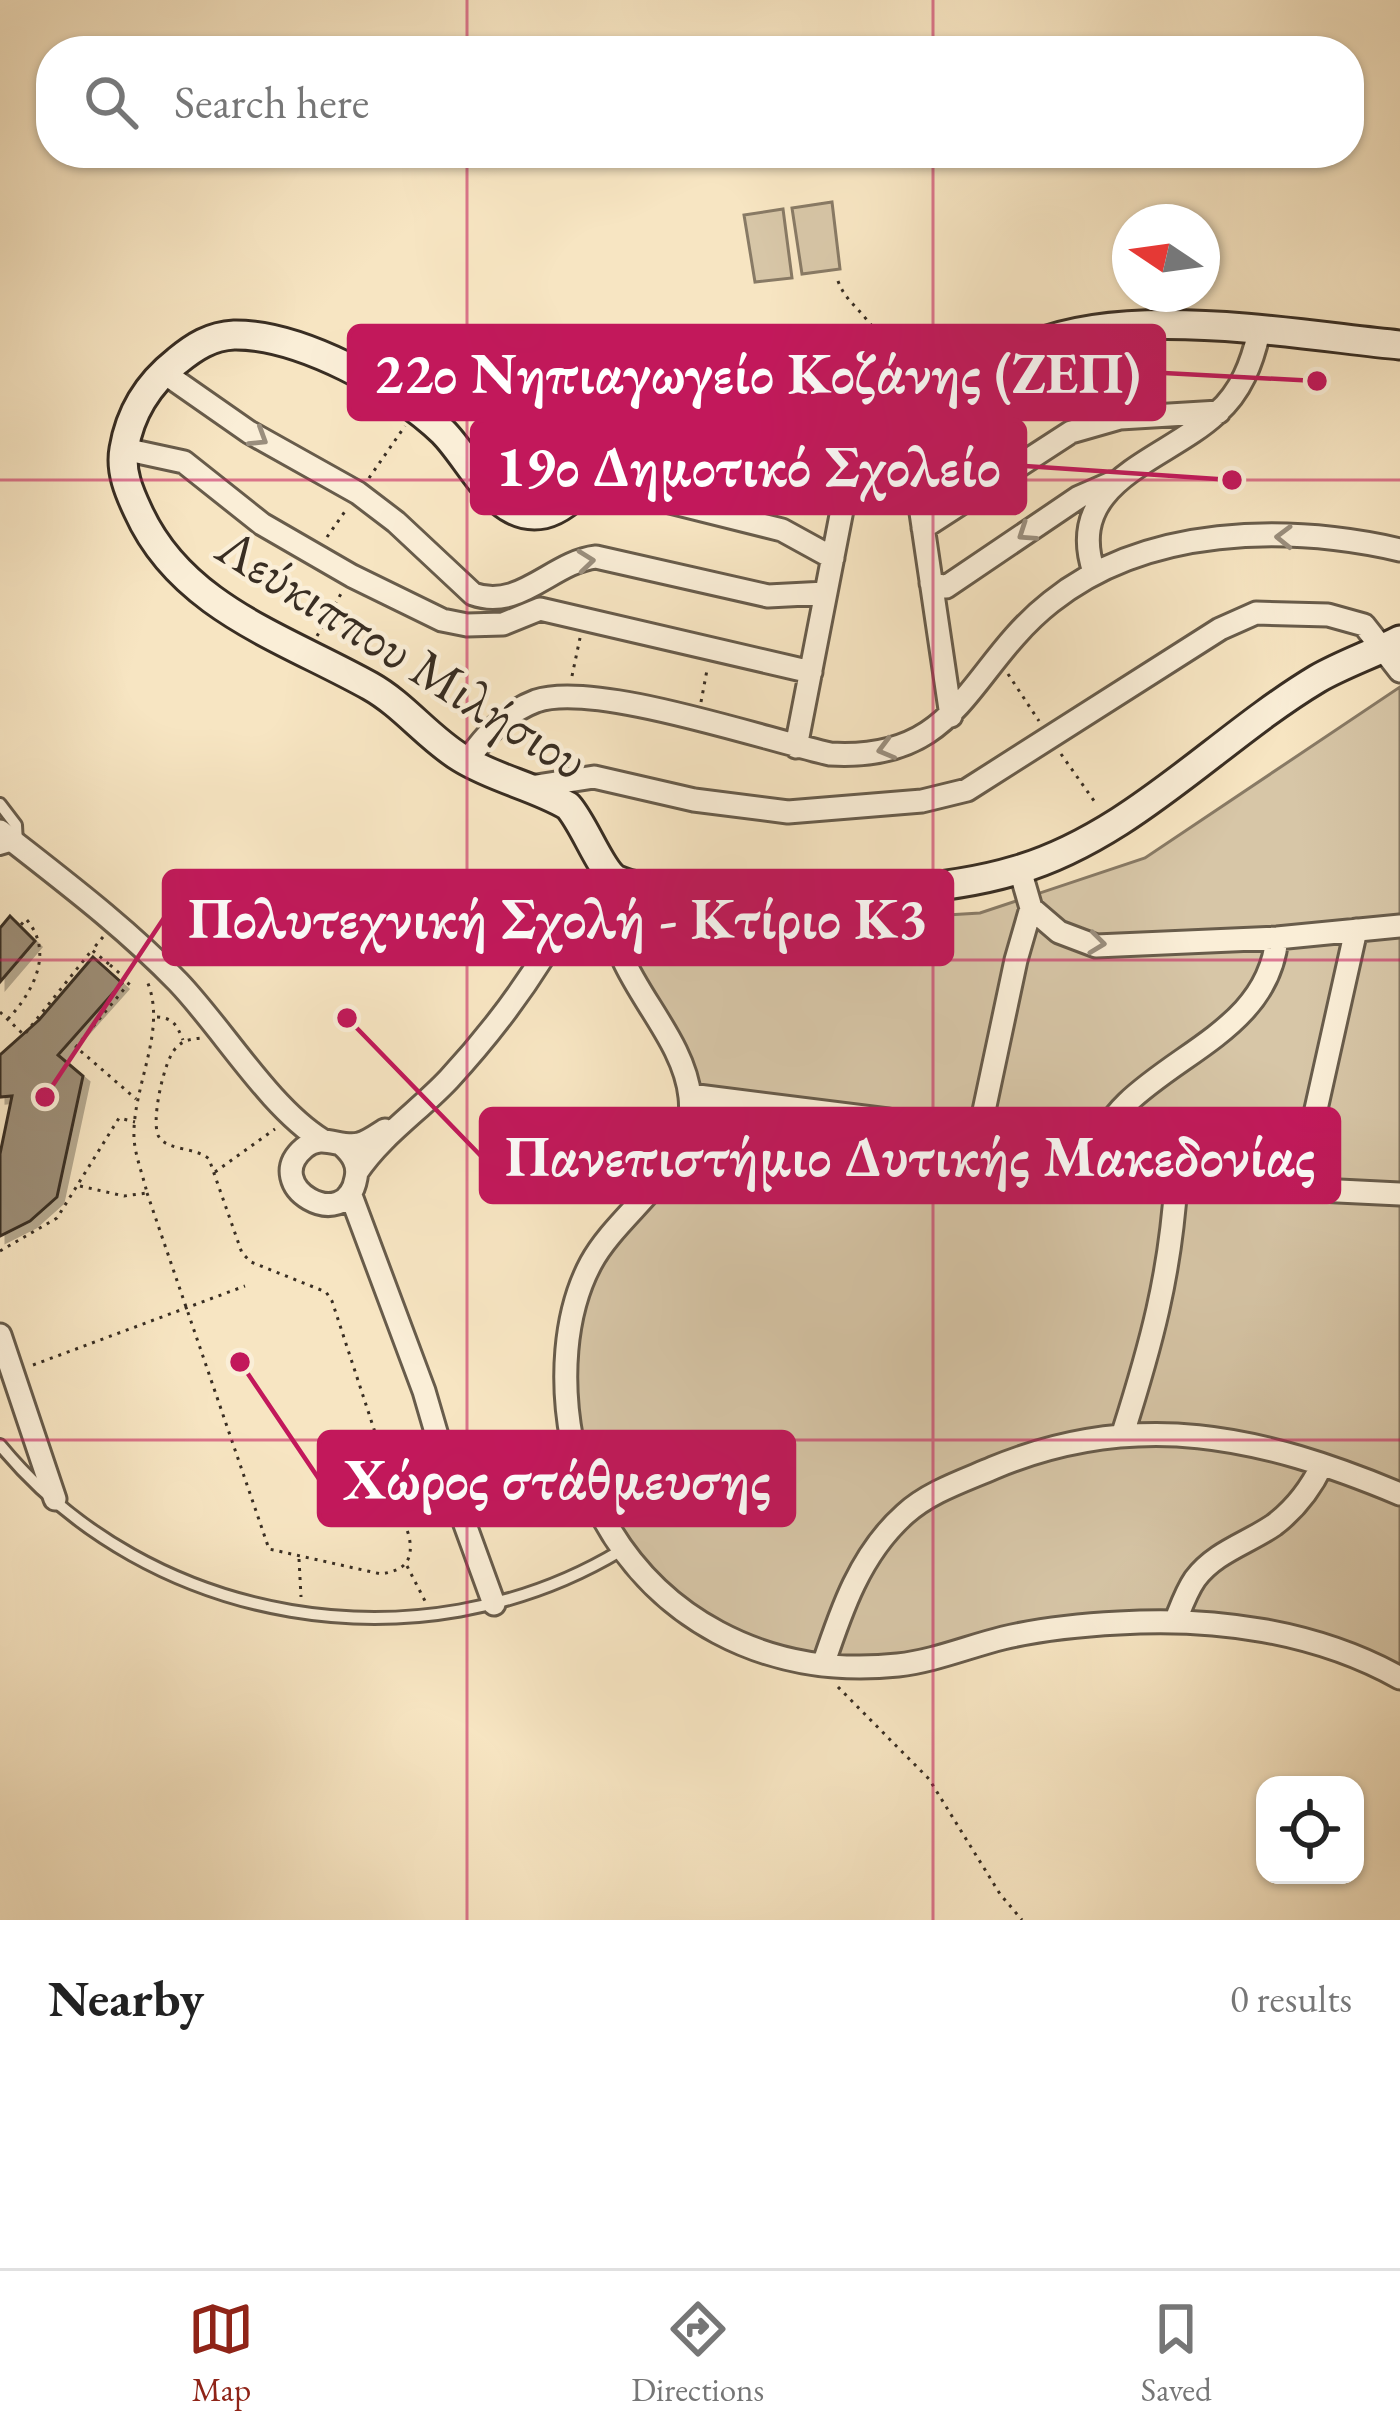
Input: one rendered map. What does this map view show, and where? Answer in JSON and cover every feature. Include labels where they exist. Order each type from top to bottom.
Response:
[{"type":"street","points":[[811,671],[540,608],[503,624],[466,625],[415,610],[262,524],[184,462],[124,449],[137,409],[150,385],[197,344],[234,335],[268,339],[343,367],[416,410],[442,431],[502,503],[518,513],[551,513],[617,455],[665,423],[723,416],[780,433],[867,486],[899,490],[916,479],[947,424],[991,372],[1022,350],[1079,329],[1115,324],[1400,345]]},
{"type":"street","points":[[931,583],[946,587],[1079,497],[1123,478],[1219,412],[1244,378],[1258,332]]},
{"type":"street","points":[[163,371],[249,433],[358,493],[473,593],[486,598],[518,594],[572,560],[596,556],[768,596],[826,593]]},
{"type":"street","points":[[923,528],[1071,432],[1120,418],[1219,412]]},
{"type":"street","name":"Λεύκιππου Μιλήσιου","points":[[124,449],[123,466],[146,530],[182,575],[239,620],[388,697],[466,762],[568,806],[592,838],[597,859],[614,879]]},
{"type":"street","points":[[796,747],[849,474]]},
{"type":"street","points":[[1094,572],[1086,539],[1090,519],[1123,478]]},
{"type":"street","points":[[916,479],[951,716]]},
{"type":"street","points":[[590,482],[782,530],[833,558]]},
{"type":"street","points":[[466,762],[493,727],[509,716],[540,700],[568,695],[590,696],[796,747],[858,756],[881,752],[927,736],[951,716],[1031,619],[1094,572],[1162,547],[1239,538],[1338,540],[1400,550]]},
{"type":"street","points":[[530,787],[594,777],[694,800],[788,812],[922,801],[984,781],[1116,692],[1220,629],[1256,613],[1328,615],[1364,626],[1394,653],[1318,678],[1112,826],[1020,870],[912,887],[817,893],[648,887],[614,879]]},
{"type":"street","points":[[6,842],[132,936],[195,1001],[304,1130],[355,1161],[354,1182],[378,1271],[424,1390],[455,1497],[494,1604]]},
{"type":"street","points":[[978,1139],[1031,908],[1020,870]]},
{"type":"street","points":[[322,1205],[342,1200],[398,1125],[452,1076],[583,904],[614,879]]},
{"type":"street","points":[[614,879],[614,922],[621,955],[677,1055],[690,1095],[690,1119],[669,1166],[590,1264],[567,1347],[572,1443],[620,1551],[653,1586],[713,1629],[776,1658],[824,1665],[898,1665],[1060,1628],[1175,1622],[1293,1637],[1339,1650],[1400,1678]]},
{"type":"street","points":[[1031,908],[1059,932],[1096,946],[1277,938],[1400,926]]},
{"type":"street","points":[[1298,1190],[1356,930]]},
{"type":"street","points":[[1088,1165],[1104,1130],[1128,1101],[1235,1024],[1247,1010],[1275,963],[1277,938]]},
{"type":"street","points":[[690,1095],[831,1110],[1176,1183],[1400,1194]]},
{"type":"street","points":[[272,1096],[296,1157]]},
{"type":"street","points":[[378,1271],[339,1216],[311,1203],[296,1188],[292,1167],[302,1148],[361,1144],[398,1125]]},
{"type":"street","points":[[1123,1433],[1160,1312],[1171,1255],[1176,1183]]},
{"type":"street","points":[[0,1335],[55,1499]]},
{"type":"street","points":[[824,1665],[850,1587],[904,1514],[941,1490],[1076,1440],[1123,1433],[1241,1442],[1400,1494]]},
{"type":"street","points":[[1175,1622],[1196,1576],[1218,1557],[1272,1527],[1290,1511],[1322,1465]]},
{"type":"lane","points":[[0,804],[16,825],[6,842]]},
{"type":"lane","points":[[0,1445],[98,1535],[159,1571],[228,1596],[303,1614],[432,1615],[494,1604],[541,1592],[620,1551]]},
{"type":"path","points":[[838,281],[843,296],[884,342],[902,384],[904,403],[892,448],[916,479]]},
{"type":"path","points":[[1022,350],[1071,432]]},
{"type":"path","points":[[315,554],[416,410]]},
{"type":"path","points":[[307,653],[352,576]]},
{"type":"path","points":[[568,695],[584,619]]},
{"type":"path","points":[[697,721],[712,649]]},
{"type":"path","points":[[8,1019],[29,994],[39,960],[41,943],[35,929],[26,919],[20,926]]},
{"type":"path","points":[[0,1012],[24,1035],[106,934]]},
{"type":"path","points":[[92,950],[130,982],[76,1047],[138,1100]]},
{"type":"path","points":[[145,976],[154,1017],[134,1141],[265,1542],[268,1549],[299,1557],[381,1574],[397,1572],[412,1552],[409,1536],[332,1300],[326,1292],[251,1262],[242,1253],[215,1172],[203,1153],[164,1143],[156,1135],[155,1120],[172,1051],[184,1042],[207,1039]]},
{"type":"path","points":[[154,1017],[169,1018],[184,1042]]},
{"type":"path","points":[[0,1251],[57,1218],[119,1118],[135,1122]]},
{"type":"path","points":[[215,1172],[279,1126],[284,1137]]},
{"type":"path","points":[[80,1186],[124,1196],[148,1193]]},
{"type":"path","points":[[12,1372],[245,1286]]},
{"type":"path","points":[[299,1557],[303,1614]]},
{"type":"path","points":[[406,1565],[432,1615]]},
{"type":"path","points":[[824,1665],[837,1686],[929,1779],[1000,1894],[1022,1920]]},
{"type":"shaded area","points":[[832,202],[840,269],[802,274],[792,208]]},
{"type":"shaded area","points":[[783,209],[792,278],[755,282],[744,215]]},
{"type":"shaded area","points":[[1400,687],[1400,1678],[1293,1637],[1123,1623],[929,1660],[776,1658],[653,1587],[572,1443],[574,1310],[618,1226],[669,1166],[690,1095],[621,955],[707,912],[830,922],[980,913],[1145,858]]},
{"type":"building","points":[[10,916],[35,941],[0,982],[0,928]]},
{"type":"building","points":[[93,957],[122,983],[58,1055],[83,1076],[57,1197],[30,1221],[0,1236],[0,1154],[12,1096],[0,1097],[0,1055],[39,1020]]},
{"type":"place","name":"22ο Νηπιαγωγείο Κοζάνης (ΖΕΠ)","points":[[1317,381]]},
{"type":"place","name":"19ο Δημοτικό Σχολείο","points":[[1232,480]]},
{"type":"place","name":"Πανεπιστήμιο Δυτικής Μακεδονίας","points":[[347,1018]]},
{"type":"place","name":"Πολυτεχνική Σχολή - Κτίριο Κ3","points":[[45,1097]]},
{"type":"place","name":"Χώρος στάθμευσης","points":[[240,1362]]}]
